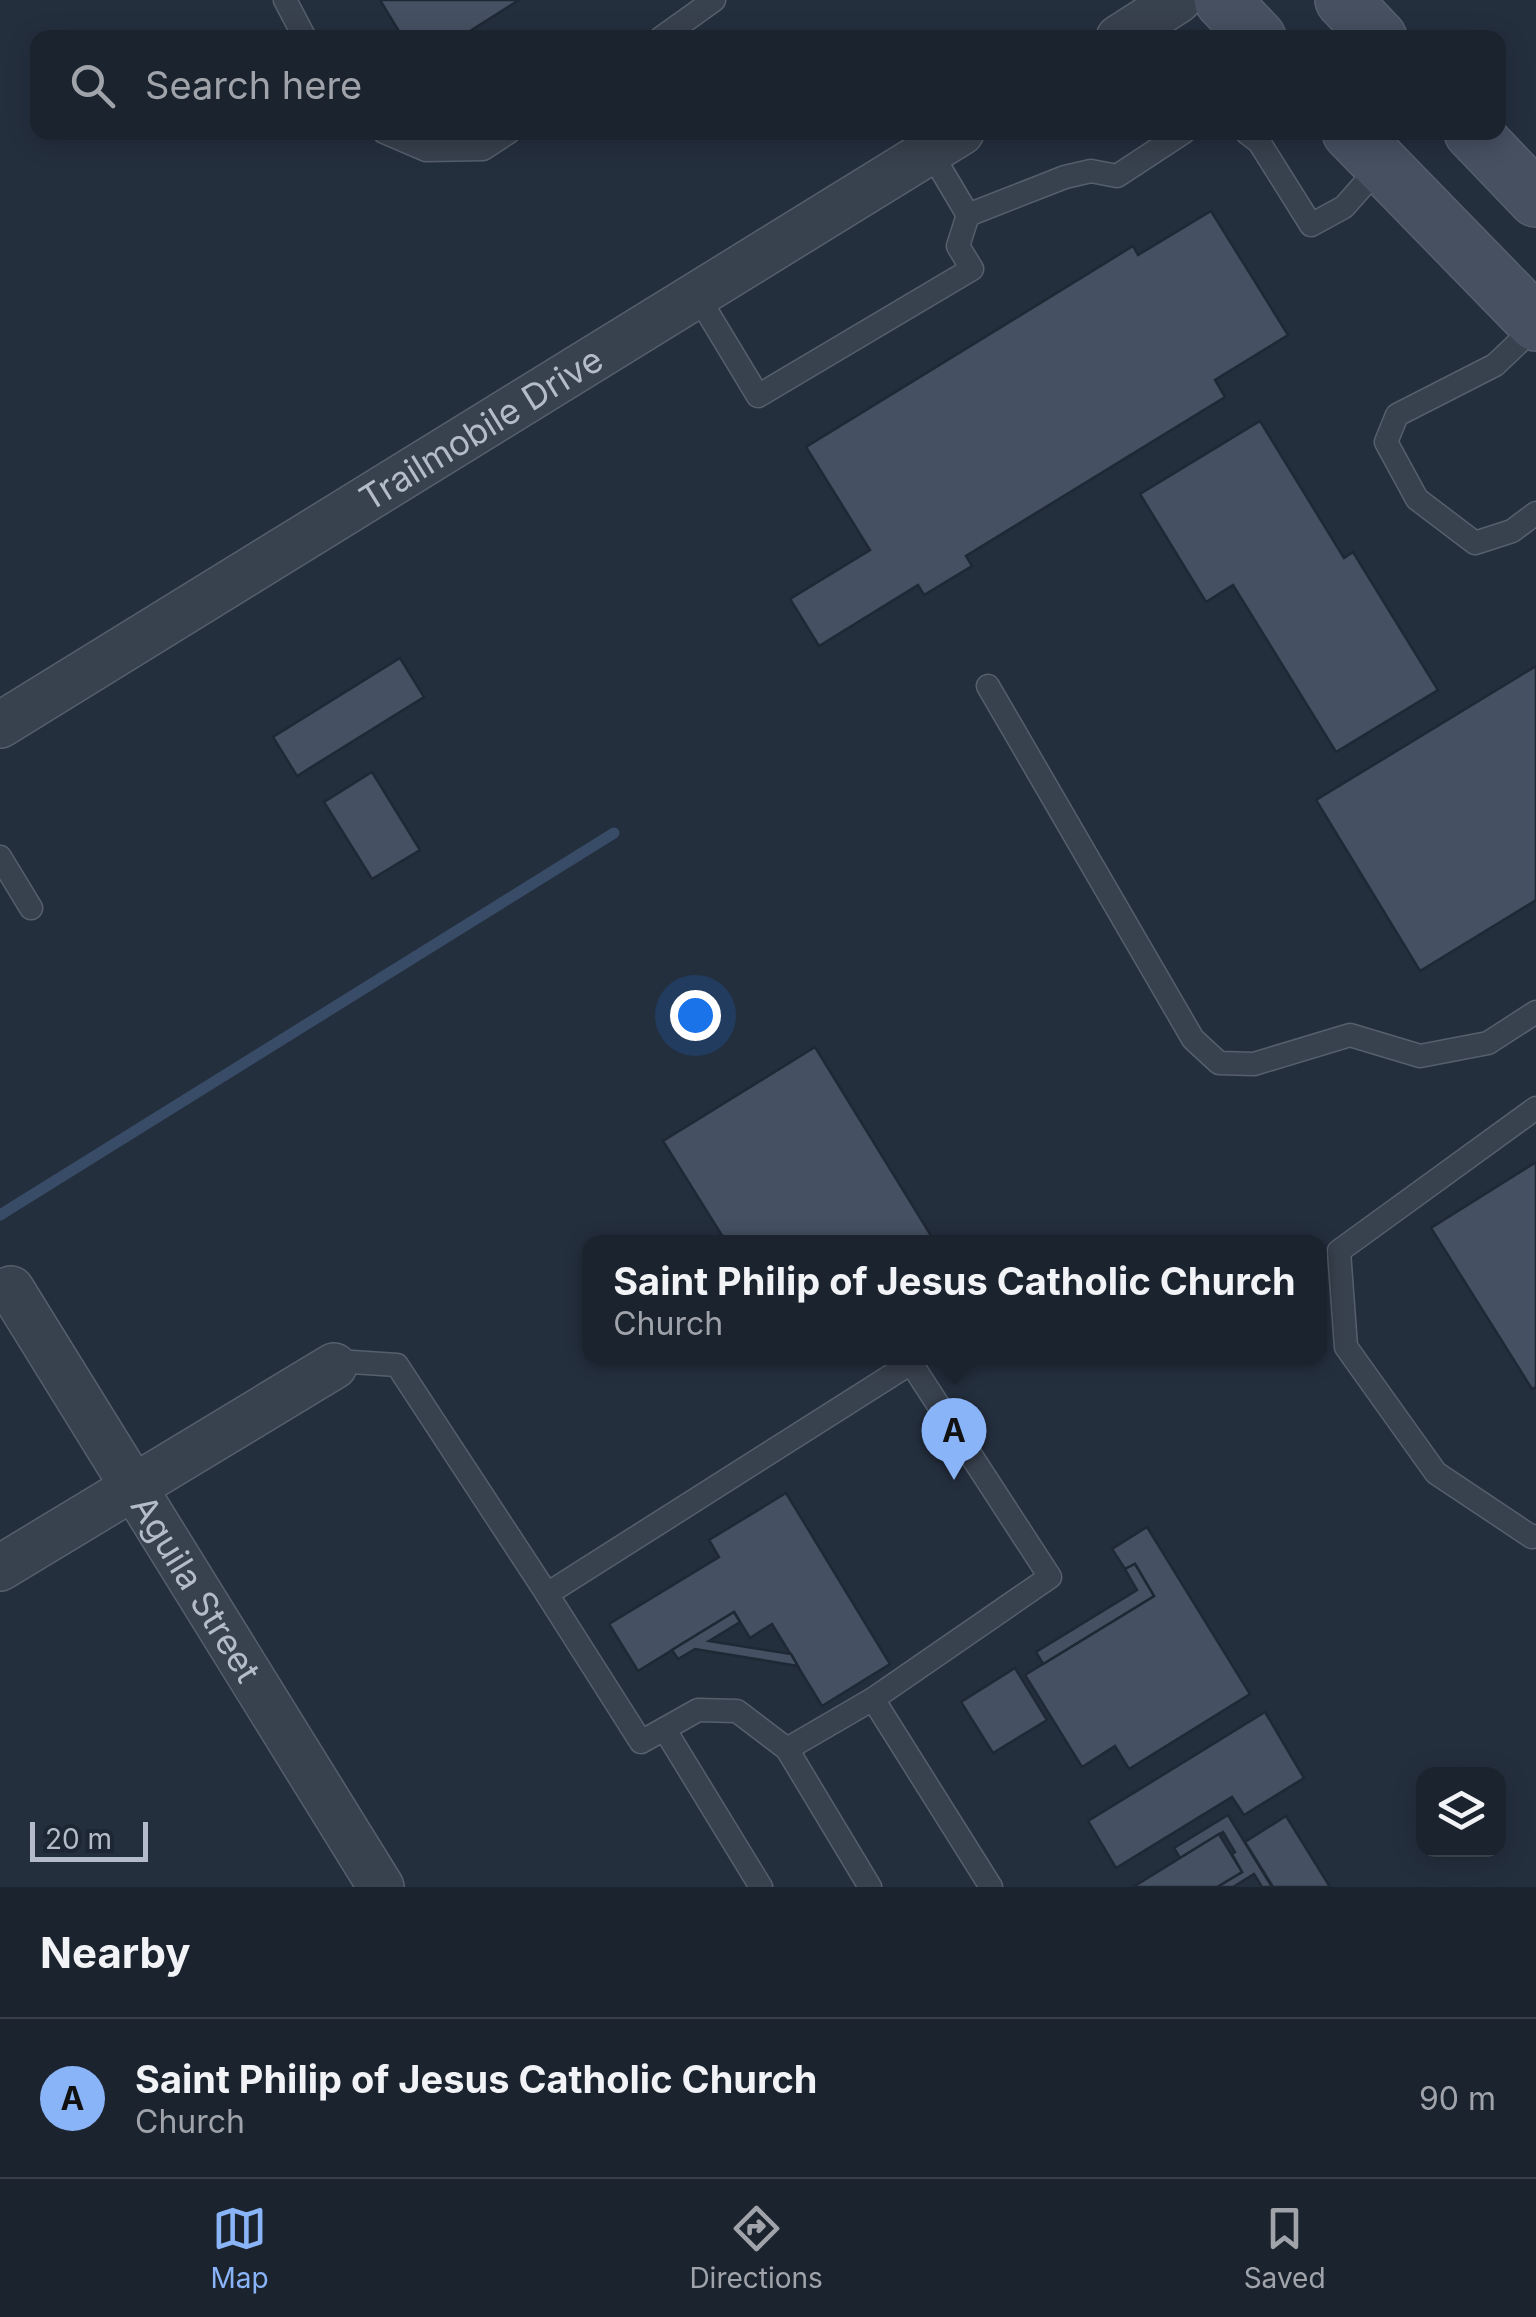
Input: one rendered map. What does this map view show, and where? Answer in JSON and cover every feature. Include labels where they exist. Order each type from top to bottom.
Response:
[{"type":"main road","points":[[1222,0],[1250,30]]},
{"type":"main road","points":[[1343,0],[1371,30]]},
{"type":"main road","points":[[1480,140],[1536,198]]},
{"type":"main road","points":[[1366,148],[1536,325]]},
{"type":"street","points":[[1132,30],[1178,0]]},
{"type":"street","name":"Trailmobile Drive","points":[[0,725],[945,142]]},
{"type":"street","name":"Aguila Street","points":[[11,1289],[381,1887]]},
{"type":"street","points":[[0,1568],[334,1366]]},
{"type":"lane","points":[[284,0],[301,30]]},
{"type":"lane","points":[[673,30],[714,0]]},
{"type":"lane","points":[[403,140],[426,150],[483,149],[497,140]]},
{"type":"lane","points":[[968,215],[1065,177],[1091,172],[1117,176],[1172,140]]},
{"type":"lane","points":[[1256,140],[1311,225],[1344,207],[1366,148]]},
{"type":"lane","points":[[697,295],[758,396],[972,268],[958,246],[968,215],[945,142]]},
{"type":"lane","points":[[1536,325],[1494,365],[1397,415],[1386,442],[1417,499],[1475,543],[1512,531],[1536,513]]},
{"type":"lane","points":[[988,686],[1193,1039],[1219,1063],[1254,1064],[1350,1035],[1420,1056],[1488,1043],[1536,1012]]},
{"type":"lane","points":[[0,858],[31,908]]},
{"type":"lane","points":[[1536,1108],[1339,1250],[1346,1347],[1436,1474],[1536,1536]]},
{"type":"lane","points":[[334,1366],[352,1362],[397,1365],[641,1742],[698,1710],[736,1711],[787,1749],[870,1887]]},
{"type":"lane","points":[[547,1594],[908,1365]]},
{"type":"lane","points":[[787,1749],[873,1699],[1050,1576],[912,1365]]},
{"type":"lane","points":[[873,1699],[991,1887]]},
{"type":"lane","points":[[666,1730],[761,1887]]},
{"type":"building","points":[[380,0],[519,0],[472,30],[398,30]]},
{"type":"building","points":[[1211,211],[1288,335],[1215,380],[1225,397],[966,556],[972,566],[924,595],[918,585],[819,646],[790,599],[870,550],[806,447],[1133,246],[1138,255]]},
{"type":"building","points":[[1260,421],[1344,558],[1353,552],[1438,690],[1336,752],[1233,585],[1206,602],[1140,494]]},
{"type":"building","points":[[400,658],[424,697],[297,776],[273,737]]},
{"type":"building","points":[[1536,666],[1536,900],[1420,971],[1316,800]]},
{"type":"building","points":[[372,772],[420,850],[372,879],[324,802]]},
{"type":"building","points":[[815,1047],[931,1235],[722,1235],[663,1141]]},
{"type":"building","points":[[1536,1162],[1536,1387],[1532,1389],[1431,1228]]},
{"type":"building","points":[[786,1493],[890,1664],[822,1706],[772,1624],[750,1638],[734,1612],[638,1671],[609,1624],[719,1557],[709,1540]]},
{"type":"building","points":[[1147,1527],[1250,1694],[1129,1769],[1115,1746],[1082,1767],[1025,1675],[1154,1596],[1135,1564],[1125,1569],[1112,1549]]},
{"type":"building","points":[[1135,1564],[1154,1596],[1043,1664],[1036,1652],[1137,1590],[1125,1569]]},
{"type":"building","points":[[734,1612],[740,1622],[709,1641],[791,1654],[798,1666],[695,1649],[678,1659],[672,1650]]},
{"type":"building","points":[[1015,1668],[1047,1720],[993,1753],[961,1702]]},
{"type":"building","points":[[1265,1712],[1304,1778],[1244,1815],[1232,1797],[1116,1868],[1088,1821]]},
{"type":"building","points":[[1228,1815],[1272,1887],[1262,1887],[1254,1874],[1233,1887],[1217,1887],[1242,1872],[1223,1832],[1180,1858],[1174,1848]]},
{"type":"building","points":[[1286,1816],[1330,1887],[1273,1887],[1245,1842]]},
{"type":"building","points":[[1219,1834],[1242,1872],[1217,1887],[1133,1887]]},
{"type":"waterway","points":[[0,1215],[614,833]]},
{"type":"place","name":"Saint Philip of Jesus Catholic Church","points":[[954,1480]]}]
